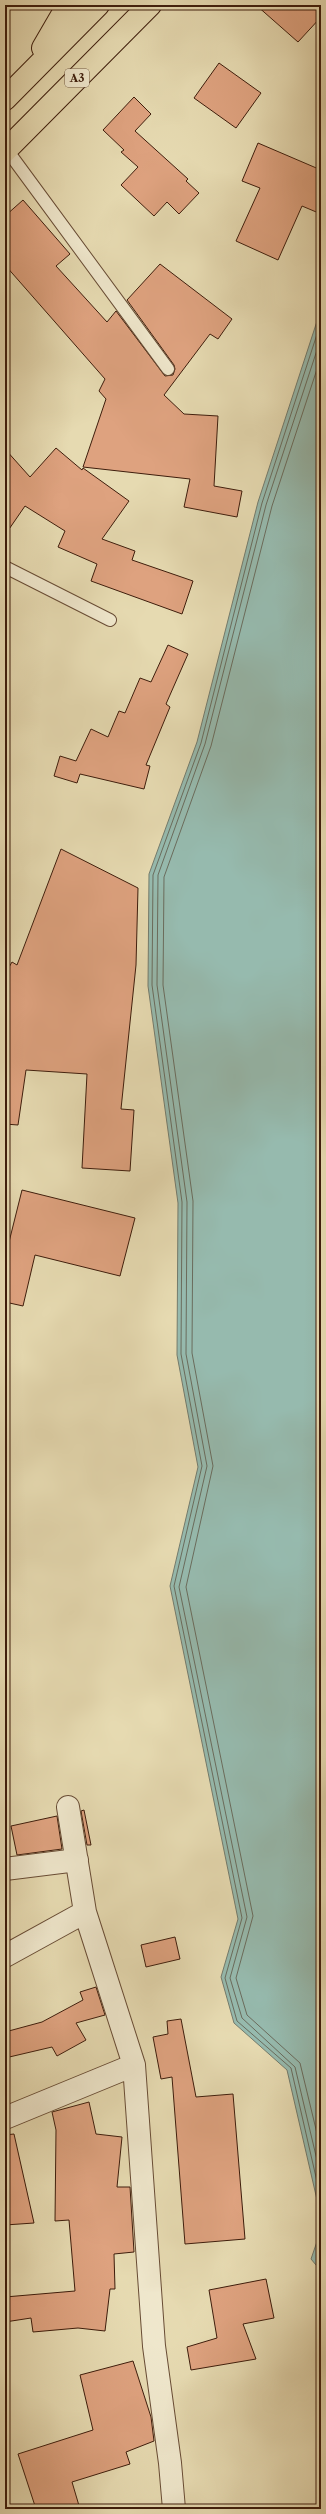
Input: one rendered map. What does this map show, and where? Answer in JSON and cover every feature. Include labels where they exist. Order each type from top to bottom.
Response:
[{"type":"highway","points":[[7,97],[43,49],[68,5]]},
{"type":"highway","points":[[7,97],[98,5]]},
{"type":"highway","name":"A3","points":[[6,150],[150,5]]},
{"type":"street","points":[[68,1807],[85,1912],[134,2065],[154,2346],[170,2464],[174,2509]]},
{"type":"street","points":[[5,1869],[77,1860]]},
{"type":"street","points":[[5,1956],[85,1912]]},
{"type":"street","points":[[5,2118],[134,2065]]},
{"type":"lane","points":[[6,150],[168,369]]},
{"type":"lane","points":[[5,567],[110,620]]},
{"type":"water","points":[[321,309],[321,2217],[287,2070],[234,2023],[221,1977],[238,1919],[170,1586],[198,1467],[177,1355],[178,1203],[148,986],[149,874],[197,742],[258,502]]},
{"type":"water","points":[[321,2230],[321,2271],[311,2259]]},
{"type":"building","points":[[256,5],[321,5],[321,17],[298,42]]},
{"type":"building","points":[[219,63],[261,93],[236,128],[194,98]]},
{"type":"building","points":[[134,97],[151,114],[135,131],[188,179],[186,181],[199,193],[179,214],[167,202],[154,216],[121,185],[138,167],[121,152],[124,150],[103,130]]},
{"type":"building","points":[[258,143],[321,170],[321,214],[302,206],[278,260],[236,241],[260,188],[242,181]]},
{"type":"building","points":[[23,200],[70,254],[56,266],[107,322],[116,311],[165,376],[173,375],[175,369],[174,365],[127,300],[160,264],[232,319],[218,339],[210,334],[164,395],[184,414],[218,416],[214,486],[242,491],[237,517],[184,507],[190,479],[83,467],[106,399],[99,391],[105,379],[5,265],[5,216]]},
{"type":"building","points":[[56,448],[82,470],[83,468],[129,501],[102,539],[135,551],[132,560],[193,581],[182,614],[91,581],[97,564],[58,547],[65,531],[25,506],[5,535],[5,449],[30,477]]},
{"type":"building","points":[[168,645],[188,654],[166,704],[170,707],[146,765],[150,766],[144,789],[80,774],[77,783],[54,776],[60,756],[76,761],[91,729],[108,737],[119,711],[125,713],[140,678],[151,682]]},
{"type":"building","points":[[61,849],[138,888],[136,965],[121,1109],[134,1110],[130,1171],[82,1168],[87,1074],[26,1070],[18,1125],[5,1124],[5,974],[12,962],[17,965]]},
{"type":"building","points":[[22,1190],[135,1218],[120,1276],[35,1255],[23,1306],[5,1302],[5,1258]]},
{"type":"building","points":[[84,1810],[91,1845],[87,1845],[81,1811]]},
{"type":"building","points":[[57,1816],[62,1849],[17,1855],[11,1826]]},
{"type":"building","points":[[175,1937],[180,1959],[146,1967],[141,1945]]},
{"type":"building","points":[[96,1987],[105,2015],[76,2023],[86,2040],[57,2056],[52,2047],[5,2058],[5,2032],[42,2022],[83,2000],[80,1992]]},
{"type":"building","points":[[181,2019],[196,2097],[233,2094],[245,2239],[185,2244],[172,2077],[161,2079],[153,2037],[168,2034],[167,2021]]},
{"type":"building","points":[[89,2102],[96,2134],[122,2137],[117,2187],[130,2187],[134,2252],[114,2254],[115,2289],[110,2289],[105,2331],[78,2328],[33,2332],[31,2318],[5,2322],[5,2297],[75,2291],[69,2220],[55,2221],[56,2130],[52,2112]]},
{"type":"building","points":[[14,2134],[34,2223],[5,2225],[5,2135]]},
{"type":"building","points":[[266,2279],[274,2318],[243,2324],[256,2359],[191,2370],[187,2347],[217,2338],[209,2290]]},
{"type":"building","points":[[133,2361],[151,2417],[154,2441],[126,2452],[130,2464],[72,2482],[80,2509],[36,2509],[18,2454],[93,2430],[80,2375]]}]
